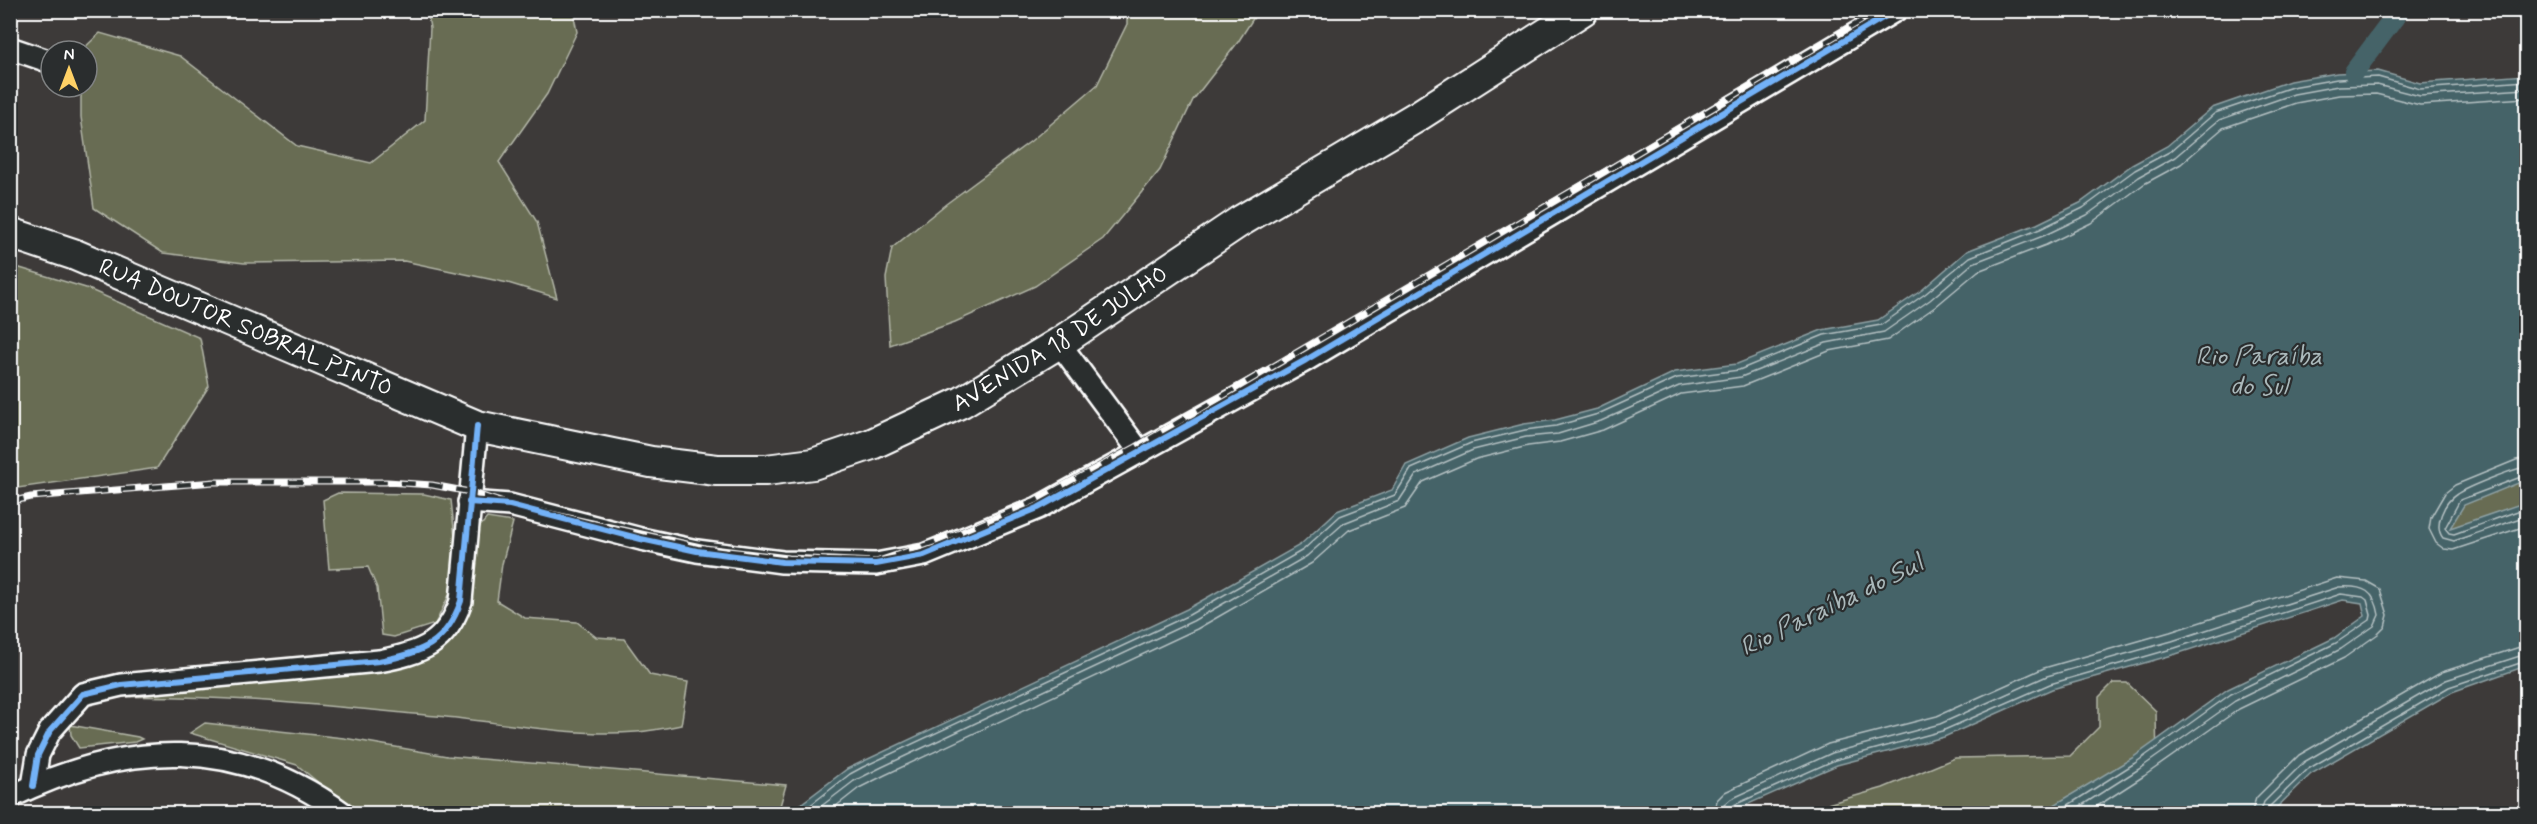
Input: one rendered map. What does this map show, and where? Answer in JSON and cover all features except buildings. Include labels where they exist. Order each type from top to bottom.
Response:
[{"type":"main road","name":"AVENIDA 18 DE JULHO","points":[[477,426],[651,462],[717,470],[766,470],[813,464],[872,444],[962,402],[1059,343],[1239,222],[1418,116],[1583,10]]},
{"type":"main road","name":"RUA DOUTOR SOBRAL PINTO","points":[[10,233],[73,254],[477,426]]},
{"type":"street","points":[[469,502],[510,505],[697,551],[782,562],[876,564],[924,555],[1038,508],[1306,360],[1896,10]]},
{"type":"street","points":[[10,48],[39,58]]},
{"type":"street","points":[[1059,343],[1140,452]]},
{"type":"street","points":[[33,786],[38,755],[50,731],[83,694],[121,685],[379,661],[410,655],[430,646],[454,621],[461,601],[477,426]]},
{"type":"street","points":[[10,797],[33,786],[116,759],[153,754],[195,753],[262,768],[320,796],[344,813]]},
{"type":"green space","points":[[427,11],[573,11],[577,32],[547,94],[499,162],[537,222],[557,298],[508,283],[404,261],[244,263],[163,253],[94,208],[81,117],[81,99],[99,99],[99,39],[94,39],[100,33],[180,56],[297,146],[371,163],[425,120],[430,28]]},
{"type":"green space","points":[[1127,11],[1258,11],[1238,42],[1193,100],[1160,170],[1103,239],[1035,286],[955,322],[890,345],[886,278],[892,248],[946,204],[1031,141],[1097,85],[1127,24]]},
{"type":"green space","points":[[10,265],[86,288],[200,338],[209,386],[157,468],[11,489]]},
{"type":"green space","points":[[2526,466],[2526,524],[2443,534],[2485,475]]},
{"type":"green space","points":[[338,493],[424,494],[451,500],[456,547],[450,593],[435,624],[394,637],[382,635],[377,588],[368,567],[329,569],[323,500]]},
{"type":"green space","points":[[487,518],[513,522],[502,564],[497,601],[525,618],[577,622],[596,637],[624,639],[650,675],[688,682],[681,725],[636,732],[587,732],[274,702],[192,697],[110,697],[449,640],[465,623],[478,529]]},
{"type":"green space","points":[[2113,683],[2127,683],[2156,711],[2157,769],[2109,813],[1793,814],[1883,788],[1955,758],[2070,756],[2099,727],[2099,697]]},
{"type":"green space","points":[[205,723],[344,738],[447,756],[786,785],[778,813],[355,813],[297,765],[190,733]]},
{"type":"green space","points":[[70,725],[142,739],[135,742],[79,748],[71,735]]},
{"type":"water","name":"Rio Paraíba do Sul","points":[[2378,71],[2420,83],[2526,75],[2526,480],[2464,505],[2450,528],[2526,502],[2526,666],[2452,692],[2311,774],[2271,813],[2041,813],[2132,758],[2228,689],[2334,638],[2365,616],[2362,603],[2343,600],[2176,654],[2052,689],[1944,737],[1837,765],[1728,813],[789,813],[847,769],[1187,609],[1300,545],[1337,511],[1392,490],[1406,465],[1468,438],[1597,409],[1675,372],[1737,364],[1822,330],[1878,320],[1922,290],[1967,251],[2037,224],[2080,203],[2132,165],[2167,146],[2212,108],[2290,81],[2337,73]]},
{"type":"waterway","points":[[2354,72],[2400,10]]},
{"type":"railway","points":[[10,502],[31,497],[214,482],[387,482],[432,485],[470,492],[510,505],[705,548],[788,558],[876,562],[960,533],[1035,501],[1136,447],[1880,10]]},
{"type":"cycle path","points":[[469,502],[510,505],[697,551],[782,562],[876,564],[924,555],[1038,508],[1306,360],[1896,10]]},
{"type":"cycle path","points":[[33,786],[38,755],[50,731],[83,694],[121,685],[379,661],[420,650],[440,637],[455,616],[461,601],[477,426]]}]
